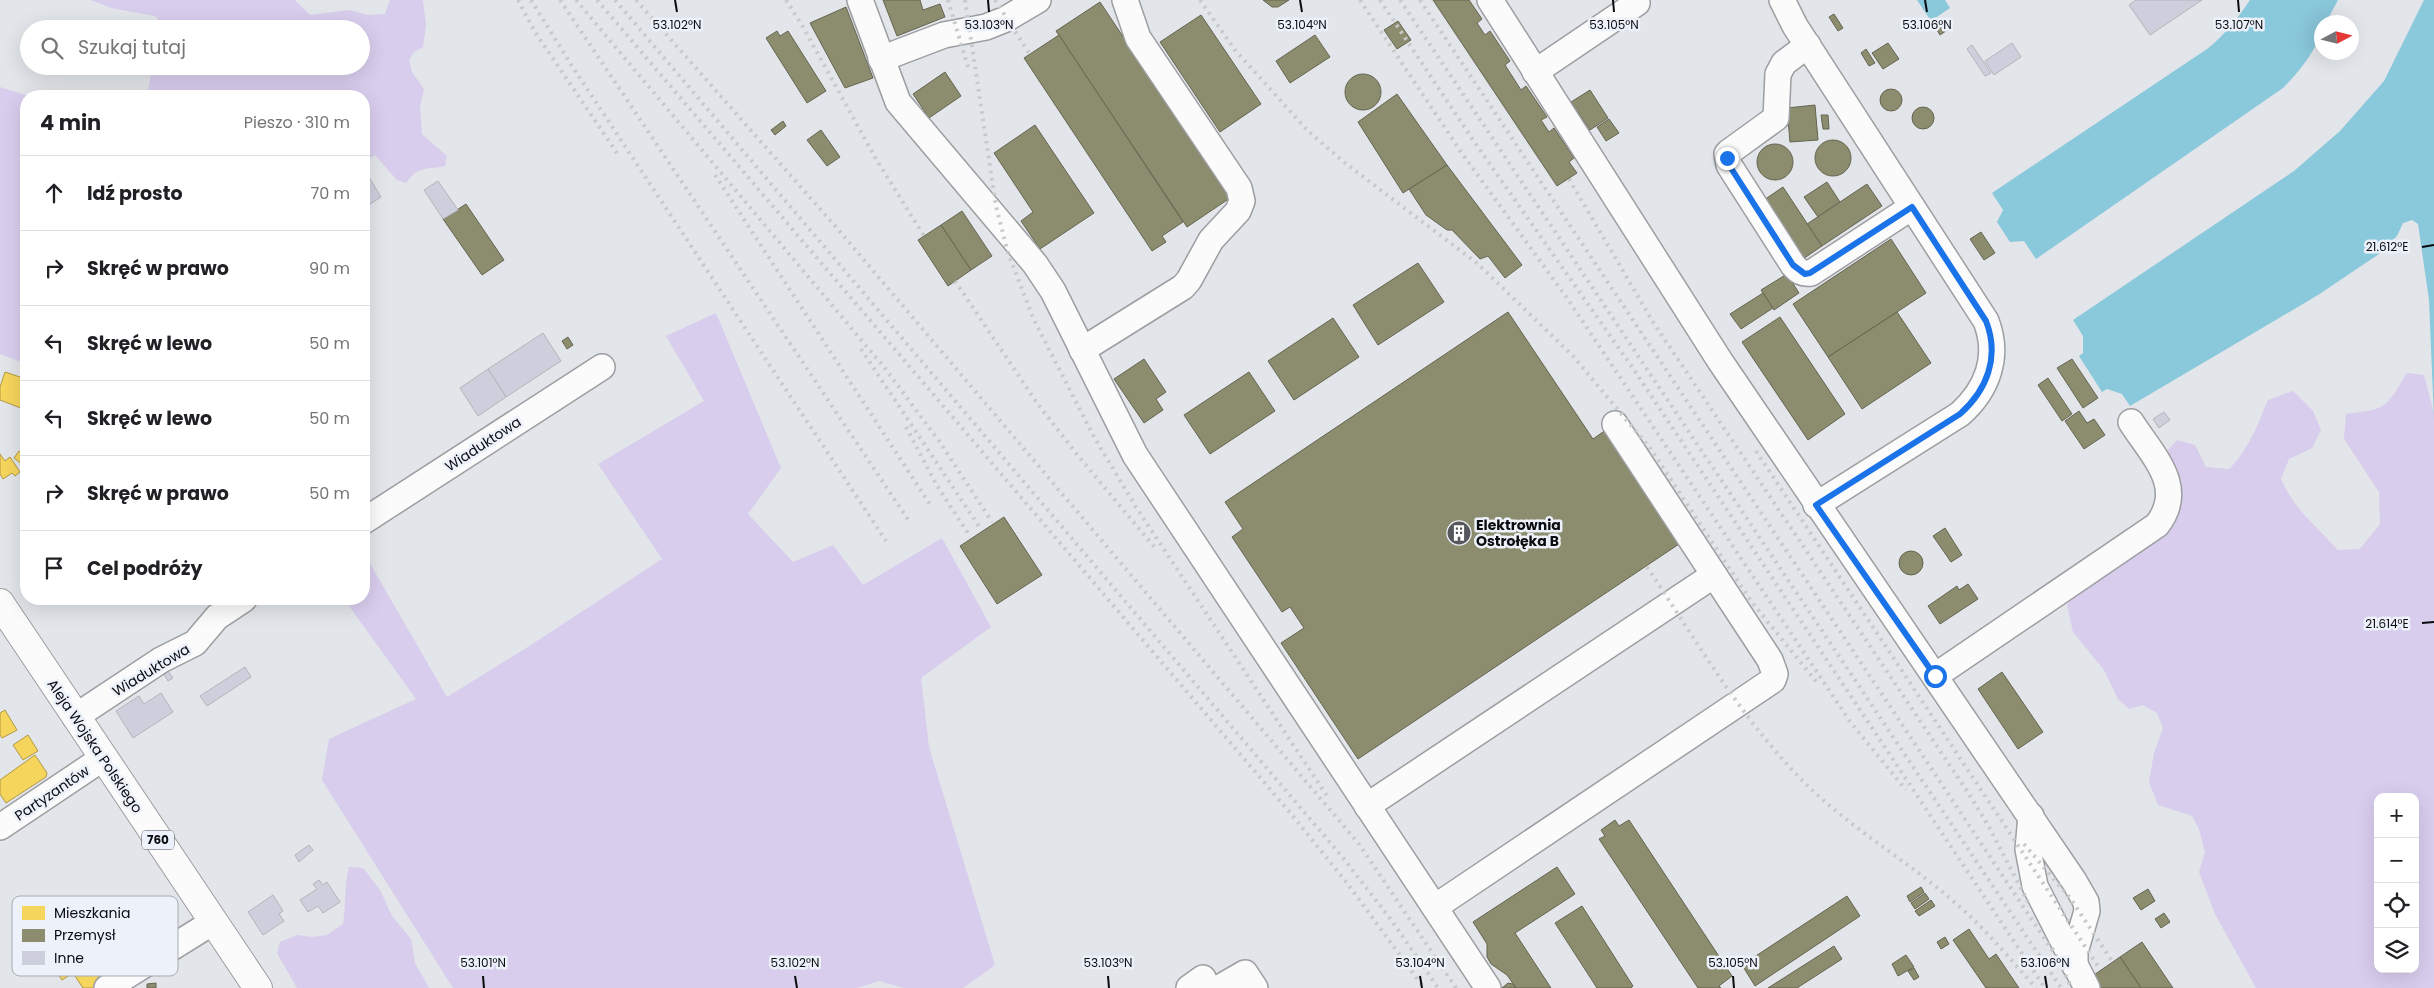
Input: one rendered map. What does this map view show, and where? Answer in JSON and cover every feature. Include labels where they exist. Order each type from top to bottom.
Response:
[{"type":"main road","name":"Aleja Wojska Polskiego","points":[[0,603],[258,988]]},
{"type":"street","points":[[860,0],[898,102],[1035,264],[1053,291],[1135,455],[1488,988]]},
{"type":"street","points":[[881,59],[944,36],[986,27],[1006,19],[1038,0]]},
{"type":"street","points":[[1082,350],[1183,287],[1190,280],[1211,240],[1233,218],[1242,202],[1239,188],[1138,38],[1125,0]]},
{"type":"street","points":[[1490,0],[1714,352],[1816,505],[2031,816],[2086,902],[2087,911],[2075,952],[2075,966]]},
{"type":"street","points":[[1782,0],[1788,15],[1986,321],[1992,338],[1993,352],[1989,372],[1982,389],[1973,403],[1960,414],[1816,505]]},
{"type":"street","points":[[1536,72],[1637,3]]},
{"type":"street","points":[[1808,45],[1784,63],[1778,74],[1776,118],[1727,154],[1729,165],[1793,265],[1805,274],[1810,273],[1912,207]]},
{"type":"street","name":"Wiaduktowa","points":[[370,517],[602,367]]},
{"type":"street","points":[[1935,676],[2157,525],[2165,515],[2169,502],[2168,478],[2131,422]]},
{"type":"street","points":[[1434,907],[1773,680],[1775,674],[1770,660],[1615,424]]},
{"type":"street","points":[[1367,806],[1714,575]]},
{"type":"street","name":"Wiaduktowa","points":[[75,717],[161,660],[195,643],[217,617],[235,605]]},
{"type":"street","name":"Partyzantów","points":[[0,827],[103,758]]},
{"type":"street","points":[[2031,816],[2028,848],[2034,886],[2087,988]]},
{"type":"street","points":[[178,944],[213,922]]},
{"type":"street","points":[[1219,988],[1245,973],[1255,988]]},
{"type":"street","points":[[107,988],[126,976]]},
{"type":"street","points":[[1189,988],[1203,978],[1208,988]]},
{"type":"shaded area","points":[[91,0],[295,0],[310,15],[350,10],[368,15],[385,14],[390,0],[423,0],[426,25],[423,47],[414,52],[409,60],[412,72],[424,89],[420,107],[422,134],[447,156],[445,166],[419,171],[406,183],[397,180],[375,155],[370,158],[370,90],[148,90],[151,75],[370,75],[370,20],[159,20],[155,16],[111,8]]},
{"type":"shaded area","points":[[0,87],[20,93],[20,362],[0,354]]},
{"type":"shaded area","points":[[716,313],[781,468],[748,514],[793,562],[833,545],[863,585],[942,538],[991,627],[921,678],[929,747],[995,965],[963,988],[904,988],[879,981],[857,988],[453,988],[322,780],[329,739],[416,699],[348,605],[370,605],[370,563],[447,697],[531,645],[662,559],[598,464],[704,401],[666,336]]},
{"type":"shaded area","points":[[2407,373],[2424,375],[2434,413],[2434,988],[2256,988],[2215,914],[2199,872],[2205,852],[2199,829],[2192,816],[2158,805],[2149,782],[2154,753],[2163,728],[2157,713],[2143,705],[2129,709],[2118,699],[2104,670],[2073,632],[2067,605],[2077,590],[2172,525],[2177,507],[2168,450],[2177,440],[2195,445],[2206,467],[2229,469],[2247,445],[2268,400],[2293,391],[2313,411],[2321,430],[2312,448],[2289,459],[2281,479],[2299,508],[2338,550],[2360,549],[2380,524],[2379,492],[2344,439],[2346,414],[2378,408],[2384,405],[2394,394]]},
{"type":"shaded area","points":[[349,867],[363,868],[380,890],[392,916],[411,939],[415,963],[429,988],[297,988],[277,953],[280,942],[297,935],[312,937],[327,935],[343,924],[346,881]]},
{"type":"water","points":[[1917,0],[1945,0],[1950,8],[1931,21]]},
{"type":"water","points":[[2250,0],[2338,0],[2330,15],[2314,15],[2314,49],[2283,88],[2036,259],[2024,241],[2010,242],[1997,222],[2003,210],[1992,193],[2207,49],[2240,14]]},
{"type":"water","points":[[2424,0],[2434,0],[2434,419],[2429,300],[2418,224],[2412,220],[2403,223],[2397,236],[2379,254],[2318,295],[2130,406],[2122,394],[2107,389],[2102,392],[2079,356],[2083,353],[2083,336],[2073,320],[2294,171],[2340,131],[2384,81]]},
{"type":"building: Mieszkania","points":[[5,372],[20,377],[20,408],[0,400],[0,387]]},
{"type":"building: Mieszkania","points":[[19,451],[20,463],[14,458]]},
{"type":"building: Mieszkania","points":[[0,454],[5,461],[10,457],[20,472],[15,476],[12,473],[3,479],[0,474]]},
{"type":"building: Mieszkania","points":[[5,710],[17,730],[2,738],[0,735],[0,713]]},
{"type":"building: Mieszkania","points":[[28,735],[38,751],[23,760],[13,745]]},
{"type":"building: Mieszkania","points":[[35,755],[47,773],[46,777],[6,803],[0,794],[0,780]]},
{"type":"building: Mieszkania","points":[[59,976],[68,976],[62,980]]},
{"type":"building: Mieszkania","points":[[75,976],[114,976],[96,988],[83,988]]},
{"type":"building: Przemysł","points":[[883,0],[920,0],[923,10],[940,4],[945,17],[897,36]]},
{"type":"building: Przemysł","points":[[1263,0],[1289,0],[1278,7],[1272,7]]},
{"type":"building: Przemysł","points":[[1433,0],[1469,0],[1482,19],[1477,23],[1485,35],[1490,31],[1510,61],[1505,65],[1521,90],[1526,86],[1547,117],[1541,120],[1549,132],[1554,128],[1574,158],[1569,162],[1577,173],[1557,186]]},
{"type":"building: Przemysł","points":[[1100,2],[1230,198],[1187,227],[1056,31]]},
{"type":"building: Przemysł","points":[[846,7],[873,78],[845,88],[810,23]]},
{"type":"building: Przemysł","points":[[1834,14],[1843,28],[1838,31],[1829,17]]},
{"type":"building: Przemysł","points":[[1201,15],[1261,104],[1220,132],[1160,42]]},
{"type":"building: Przemysł","points":[[1398,21],[1411,40],[1397,49],[1384,30]]},
{"type":"building: Przemysł","points":[[1950,22],[1953,26],[1940,35],[1937,30]]},
{"type":"building: Przemysł","points":[[777,31],[780,36],[788,31],[826,91],[807,103],[766,38]]},
{"type":"building: Przemysł","points":[[1059,35],[1183,222],[1162,236],[1166,242],[1152,251],[1024,58]]},
{"type":"building: Przemysł","points":[[1315,35],[1330,57],[1290,83],[1276,61]]},
{"type":"building: Przemysł","points":[[1888,43],[1899,59],[1883,69],[1872,53]]},
{"type":"building: Przemysł","points":[[1866,49],[1875,63],[1869,66],[1861,53]]},
{"type":"building: Przemysł","points":[[945,72],[961,96],[929,118],[913,94]]},
{"type":"building: Przemysł","points":[[1363,74],[1370,75],[1376,79],[1380,85],[1380,99],[1376,105],[1370,109],[1363,110],[1356,109],[1350,105],[1346,99],[1345,92],[1346,85],[1350,79],[1356,75]]},
{"type":"building: Przemysł","points":[[1891,89],[1899,92],[1902,100],[1899,108],[1891,111],[1883,108],[1880,100],[1883,92]]},
{"type":"building: Przemysł","points":[[1590,90],[1608,118],[1590,130],[1571,102]]},
{"type":"building: Przemysł","points":[[1397,94],[1447,165],[1403,193],[1358,122]]},
{"type":"building: Przemysł","points":[[1815,105],[1818,140],[1790,142],[1787,108]]},
{"type":"building: Przemysł","points":[[1923,107],[1931,110],[1934,118],[1931,126],[1923,129],[1915,126],[1912,118],[1915,110]]},
{"type":"building: Przemysł","points":[[1821,115],[1828,115],[1829,129],[1823,129]]},
{"type":"building: Przemysł","points":[[1609,119],[1619,133],[1606,141],[1597,127]]},
{"type":"building: Przemysł","points":[[783,121],[786,126],[775,135],[771,130]]},
{"type":"building: Przemysł","points":[[1035,125],[1094,213],[1040,249],[1021,221],[1033,212],[994,153]]},
{"type":"building: Przemysł","points":[[821,130],[840,157],[827,166],[807,140]]},
{"type":"building: Przemysł","points":[[1833,140],[1840,141],[1846,145],[1850,151],[1850,165],[1846,171],[1840,175],[1833,176],[1826,175],[1820,171],[1816,165],[1815,158],[1816,151],[1820,145],[1826,141]]},
{"type":"building: Przemysł","points":[[1775,144],[1782,145],[1788,149],[1792,155],[1792,169],[1788,175],[1782,179],[1775,180],[1768,179],[1762,175],[1758,169],[1757,162],[1758,155],[1762,149],[1768,145]]},
{"type":"building: Przemysł","points":[[1447,165],[1522,265],[1505,278],[1488,256],[1480,259],[1452,230],[1447,230],[1426,215],[1409,189]]},
{"type":"building: Przemysł","points":[[1827,182],[1840,202],[1818,217],[1804,197]]},
{"type":"building: Przemysł","points":[[1867,184],[1882,206],[1822,246],[1807,224]]},
{"type":"building: Przemysł","points":[[1783,187],[1822,246],[1800,261],[1761,202]]},
{"type":"building: Przemysł","points":[[466,204],[504,260],[482,275],[443,219]]},
{"type":"building: Przemysł","points":[[962,211],[992,256],[971,270],[941,225]]},
{"type":"building: Przemysł","points":[[941,225],[971,270],[948,286],[918,240]]},
{"type":"building: Przemysł","points":[[1981,232],[1995,253],[1984,260],[1970,239]]},
{"type":"building: Przemysł","points":[[1891,239],[1926,293],[1828,357],[1793,304]]},
{"type":"building: Przemysł","points":[[1418,263],[1444,302],[1378,345],[1353,305]]},
{"type":"building: Przemysł","points":[[1787,274],[1799,293],[1774,310],[1761,290]]},
{"type":"building: Przemysł","points":[[1763,293],[1773,308],[1741,329],[1730,314]]},
{"type":"building: Przemysł","name":"Elektrownia Ostrołęka B","points":[[1508,312],[1593,439],[1610,427],[1685,540],[1358,759],[1281,643],[1304,628],[1290,607],[1282,612],[1232,537],[1243,529],[1225,502]]},
{"type":"building: Przemysł","points":[[1897,312],[1931,363],[1862,409],[1828,357]]},
{"type":"building: Przemysł","points":[[1780,317],[1845,414],[1808,440],[1742,342]]},
{"type":"building: Przemysł","points":[[1333,318],[1359,357],[1294,400],[1268,361]]},
{"type":"building: Przemysł","points":[[568,337],[573,345],[567,349],[562,341]]},
{"type":"building: Przemysł","points":[[1144,359],[1166,392],[1156,399],[1163,410],[1144,423],[1114,379]]},
{"type":"building: Przemysł","points":[[2072,359],[2098,398],[2083,408],[2057,368]]},
{"type":"building: Przemysł","points":[[1249,372],[1275,411],[1210,454],[1184,415]]},
{"type":"building: Przemysł","points":[[2048,378],[2072,414],[2062,421],[2038,385]]},
{"type":"building: Przemysł","points":[[2079,411],[2087,423],[2094,419],[2105,435],[2084,449],[2065,421]]},
{"type":"building: Przemysł","points":[[1004,517],[1042,575],[997,604],[960,546]]},
{"type":"building: Przemysł","points":[[1945,528],[1962,555],[1951,562],[1933,536]]},
{"type":"building: Przemysł","points":[[1911,551],[1919,555],[1923,563],[1919,571],[1911,575],[1903,571],[1899,563],[1903,555]]},
{"type":"building: Przemysł","points":[[1968,584],[1978,599],[1940,624],[1928,606],[1957,586],[1959,590]]},
{"type":"building: Przemysł","points":[[2002,672],[2043,732],[2018,749],[1978,689]]},
{"type":"building: Przemysł","points":[[1615,820],[1619,826],[1629,820],[1732,976],[1719,986],[1721,988],[1698,988],[1599,839],[1605,836],[1601,830]]},
{"type":"building: Przemysł","points":[[1557,867],[1575,894],[1515,933],[1551,988],[1516,988],[1507,975],[1491,964],[1487,957],[1487,944],[1473,922]]},
{"type":"building: Przemysł","points":[[1921,887],[1924,892],[1910,902],[1907,896]]},
{"type":"building: Przemysł","points":[[2148,889],[2155,901],[2141,910],[2133,898]]},
{"type":"building: Przemysł","points":[[1925,893],[1929,899],[1915,909],[1911,903]]},
{"type":"building: Przemysł","points":[[1847,896],[1860,916],[1755,986],[1742,965]]},
{"type":"building: Przemysł","points":[[1931,900],[1935,906],[1919,916],[1915,911]]},
{"type":"building: Przemysł","points":[[1582,906],[1633,986],[1631,988],[1597,988],[1555,923]]},
{"type":"building: Przemysł","points":[[2164,913],[2170,922],[2161,928],[2155,919]]},
{"type":"building: Przemysł","points":[[1969,929],[1989,959],[1996,954],[2019,988],[1986,988],[1953,940]]},
{"type":"building: Przemysł","points":[[1945,937],[1949,944],[1941,949],[1937,942]]},
{"type":"building: Przemysł","points":[[2142,942],[2173,988],[2141,988],[2120,957]]},
{"type":"building: Przemysł","points":[[1834,946],[1842,959],[1797,988],[1768,988]]},
{"type":"building: Przemysł","points":[[1906,955],[1914,967],[1898,976],[1892,964]]},
{"type":"building: Przemysł","points":[[2120,957],[2141,988],[2098,988],[2091,977]]},
{"type":"building: Przemysł","points":[[1914,968],[1919,977],[1914,980],[1908,971]]},
{"type":"building: Przemysł","points":[[156,983],[156,988],[147,988],[147,984]]},
{"type":"building: Przemysł","points":[[1508,983],[1513,984],[1516,988],[1502,988]]},
{"type":"building: Inne","points":[[2136,0],[2202,0],[2150,35],[2129,5]]},
{"type":"building: Inne","points":[[2012,43],[2021,57],[1994,75],[1985,61]]},
{"type":"building: Inne","points":[[1972,45],[1991,73],[1985,76],[1967,49]]},
{"type":"building: Inne","points":[[370,179],[381,197],[370,204]]},
{"type":"building: Inne","points":[[438,181],[458,210],[443,219],[424,190]]},
{"type":"building: Inne","points":[[543,333],[561,361],[506,397],[488,369]]},
{"type":"building: Inne","points":[[488,369],[506,397],[478,416],[460,388]]},
{"type":"building: Inne","points":[[2164,412],[2170,420],[2159,428],[2153,419]]},
{"type":"building: Inne","points":[[245,667],[251,677],[207,706],[200,696]]},
{"type":"building: Inne","points":[[168,671],[173,678],[168,681],[164,674]]},
{"type":"building: Inne","points":[[161,693],[173,712],[133,738],[116,711],[139,696],[144,704]]},
{"type":"building: Inne","points":[[309,845],[313,850],[299,862],[295,855]]},
{"type":"building: Inne","points":[[319,880],[323,885],[327,882],[340,902],[323,913],[318,906],[308,912],[300,900],[317,889],[313,884]]},
{"type":"building: Inne","points":[[273,895],[283,911],[279,914],[284,921],[263,935],[248,912]]},
{"type":"railway","points":[[518,0],[535,32],[619,156]]},
{"type":"railway","points":[[531,0],[572,66],[886,541]]},
{"type":"railway","points":[[560,0],[909,521]]},
{"type":"railway","points":[[576,0],[884,367],[939,441],[992,522]]},
{"type":"railway","points":[[597,0],[1292,815],[1347,883],[1424,988]]},
{"type":"railway","points":[[615,0],[1344,859],[1392,921],[1438,988]]},
{"type":"railway","points":[[636,0],[836,227],[1359,844],[1456,988]]},
{"type":"railway","points":[[786,0],[876,159],[924,236]]},
{"type":"railway","points":[[948,0],[968,67]]},
{"type":"railway","points":[[965,0],[996,206],[1008,253],[1034,320],[1094,437],[1136,507],[1329,799]]},
{"type":"railway","points":[[995,0],[1029,53]]},
{"type":"railway","points":[[1200,0],[1235,50],[1308,131],[1345,163],[1478,264],[1573,356],[1650,448],[1751,601],[1819,685]]},
{"type":"railway","points":[[1360,0],[1461,152],[1567,298],[1851,723],[1906,790]]},
{"type":"railway","points":[[1380,0],[1475,143],[1632,367],[2045,988]]},
{"type":"railway","points":[[1400,0],[2061,988]]},
{"type":"railway","points":[[1420,0],[2054,953]]},
{"type":"railway","points":[[715,175],[931,506]]},
{"type":"railway","points":[[1569,179],[1653,322],[1967,791],[1988,825],[2028,902]]},
{"type":"railway","points":[[955,281],[1037,403],[1079,457],[1156,549]]},
{"type":"railway","points":[[861,349],[980,528]]},
{"type":"railway","points":[[906,427],[936,484],[969,535]]},
{"type":"railway","points":[[1756,451],[2100,969]]},
{"type":"railway","points":[[1647,567],[1723,682],[1786,763],[1810,788],[1847,820],[1924,877],[1961,908],[1991,937],[2036,988]]},
{"type":"railway","points":[[2024,844],[2070,898],[2112,961]]},
{"type":"railway","points":[[2052,948],[2070,984]]},
{"type":"place","name":"Elektrownia Ostrołęka B","points":[[1459,533]]},
{"type":"route","points":[[1727,158],[1729,165],[1798,271],[1805,274],[1810,273],[1912,207],[1986,321],[1992,338],[1993,352],[1989,372],[1982,389],[1973,403],[1960,414],[1816,505],[1935,676]]}]
